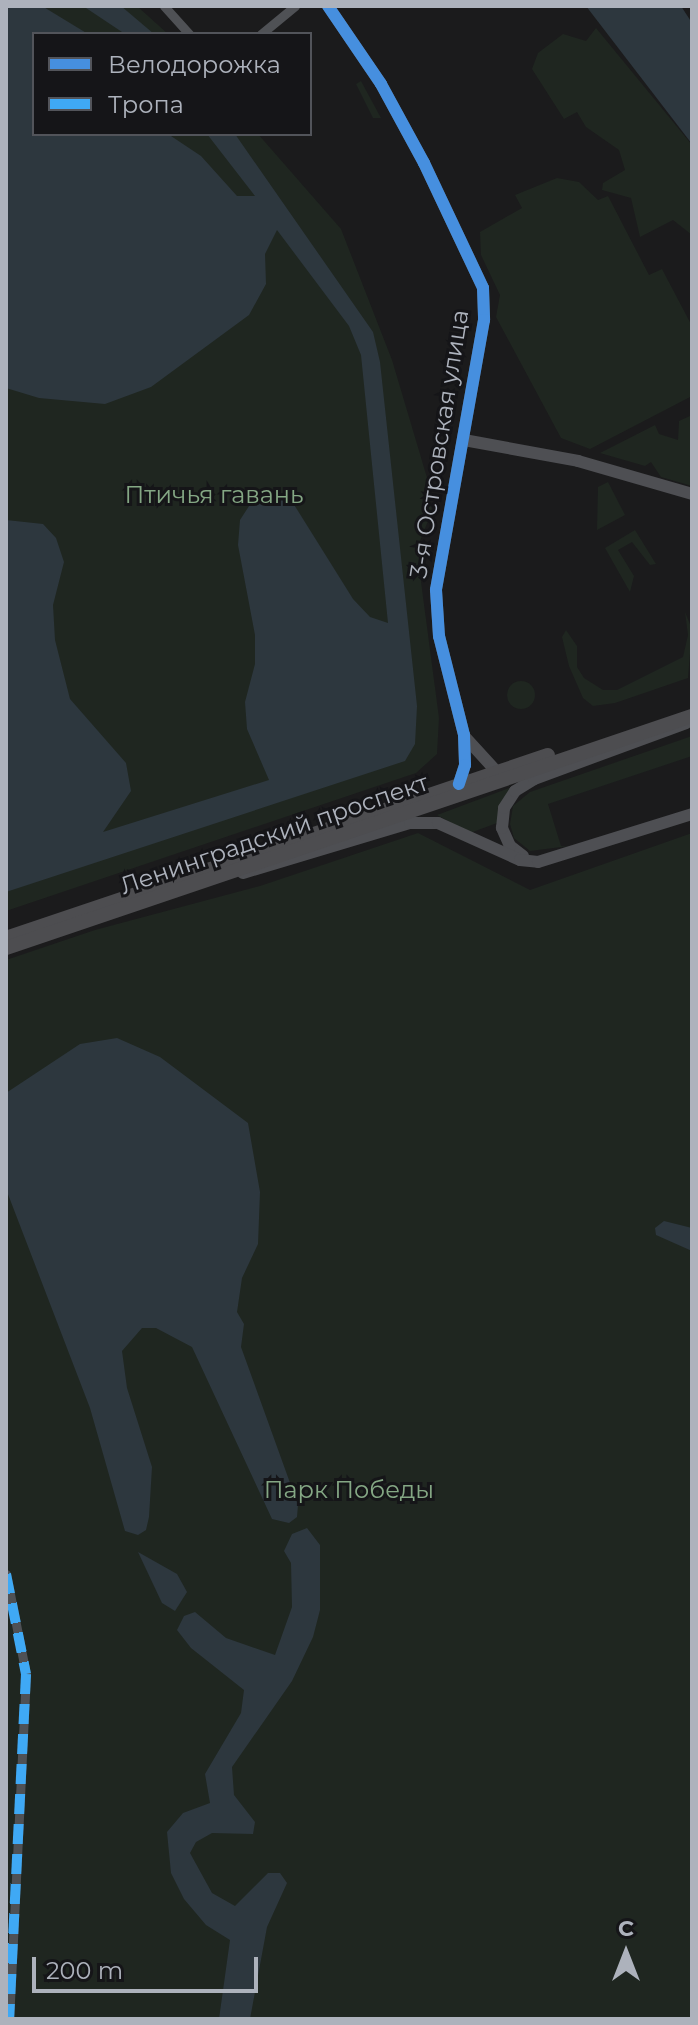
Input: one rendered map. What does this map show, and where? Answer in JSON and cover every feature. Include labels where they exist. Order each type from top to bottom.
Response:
[{"type":"main road","name":"Ленинградский проспект","points":[[6,938],[692,706]]},
{"type":"main road","name":"Ленинградский проспект","points":[[6,948],[692,718]]},
{"type":"street","points":[[164,6],[187,32]]},
{"type":"street","points":[[263,32],[295,6]]},
{"type":"street","name":"3-я Островская улица","points":[[328,6],[381,84],[479,273],[484,320],[436,590],[439,636],[464,735]]},
{"type":"street","points":[[464,440],[578,461],[692,494]]},
{"type":"street","points":[[546,861],[521,855],[506,840],[502,814],[515,791],[534,779],[692,718]]},
{"type":"street","points":[[464,735],[497,772]]},
{"type":"street","points":[[459,784],[465,765],[464,735]]},
{"type":"street","points":[[220,876],[266,869],[425,822],[520,860],[546,861],[692,814]]},
{"type":"street","points":[[6,1574],[26,1674],[9,2019]]},
{"type":"green space","name":"Птичья гавань","points":[[6,6],[137,6],[166,32],[32,32],[32,136],[260,136],[341,229],[392,360],[428,481],[432,511],[420,541],[420,574],[439,718],[437,754],[416,773],[6,911]]},
{"type":"green space","points":[[596,28],[692,145],[692,235],[673,220],[640,237],[631,198],[602,190],[603,183],[625,170],[619,150],[586,127],[577,112],[564,119],[532,69],[538,53],[563,34],[586,41]]},
{"type":"green space","points":[[361,81],[381,118],[373,118],[356,84]]},
{"type":"green space","points":[[557,178],[579,182],[598,200],[608,196],[649,275],[662,269],[692,326],[692,396],[590,449],[561,438],[496,317],[500,295],[481,255],[480,232],[522,208],[515,195]]},
{"type":"green space","points":[[692,415],[692,486],[661,477],[651,462],[645,466],[600,453],[655,425],[659,434],[678,440],[679,421]]},
{"type":"green space","points":[[608,482],[625,515],[597,530],[598,487]]},
{"type":"green space","points":[[635,530],[656,564],[650,565],[632,542],[618,550],[634,576],[630,592],[605,548]]},
{"type":"green space","points":[[685,612],[692,629],[688,678],[615,703],[593,706],[583,698],[569,666],[562,637],[566,630],[577,646],[577,667],[584,678],[603,690],[617,690],[683,657],[688,635]]},
{"type":"green space","points":[[521,681],[531,685],[535,695],[531,705],[521,709],[511,705],[507,695],[511,685]]},
{"type":"green space","points":[[692,736],[692,756],[548,804],[561,846],[569,846],[530,851],[514,838],[510,824],[513,806],[530,792]]},
{"type":"green space","points":[[520,784],[497,823],[470,833],[437,815]]},
{"type":"green space","name":"Парк Победы","points":[[418,833],[530,890],[692,833],[692,2019],[6,2019],[6,960],[95,930],[260,886]]},
{"type":"shaded area","points":[[6,6],[42,6],[85,32],[32,32],[32,136],[171,136],[201,156],[237,196],[255,196],[209,136],[236,136],[373,332],[380,362],[417,706],[415,744],[405,761],[6,892],[6,520],[43,524],[56,538],[64,562],[53,605],[55,640],[70,699],[126,763],[131,791],[103,832],[269,780],[247,729],[245,702],[255,664],[255,635],[238,545],[240,520],[251,503],[272,497],[293,503],[353,599],[370,617],[388,623],[361,355],[349,326],[277,230],[265,254],[266,284],[249,315],[151,387],[105,404],[39,398],[6,388]]},
{"type":"shaded area","points":[[83,6],[121,6],[152,32],[122,32]]},
{"type":"shaded area","points":[[586,6],[681,6],[692,23],[692,144]]},
{"type":"shaded area","points":[[117,1038],[160,1057],[248,1123],[260,1192],[258,1244],[242,1278],[237,1312],[244,1324],[241,1347],[298,1505],[297,1517],[289,1523],[272,1519],[192,1347],[156,1328],[142,1328],[122,1351],[127,1388],[152,1467],[149,1517],[146,1530],[138,1535],[125,1531],[90,1408],[6,1189],[6,1093],[80,1044]]},
{"type":"shaded area","points":[[664,1221],[692,1228],[692,1251],[656,1235],[655,1228]]},
{"type":"shaded area","points":[[307,1528],[320,1545],[320,1610],[313,1637],[292,1681],[232,1767],[234,1795],[255,1822],[253,1834],[212,1833],[196,1842],[190,1853],[212,1893],[235,1906],[268,1873],[280,1873],[287,1883],[267,1927],[250,2019],[219,2019],[230,1940],[206,1925],[184,1899],[171,1873],[167,1832],[183,1813],[210,1803],[205,1774],[241,1713],[244,1690],[191,1648],[177,1630],[184,1616],[195,1612],[226,1638],[275,1655],[292,1607],[291,1563],[284,1551],[292,1534]]},
{"type":"shaded area","points":[[138,1552],[177,1574],[187,1592],[175,1611],[162,1603]]},
{"type":"marked path","points":[[6,1574],[26,1674],[9,2019]]},
{"type":"cycle path","points":[[328,6],[381,84],[424,163],[483,288],[484,320],[436,590],[439,636],[464,735],[465,765],[459,784]]}]
